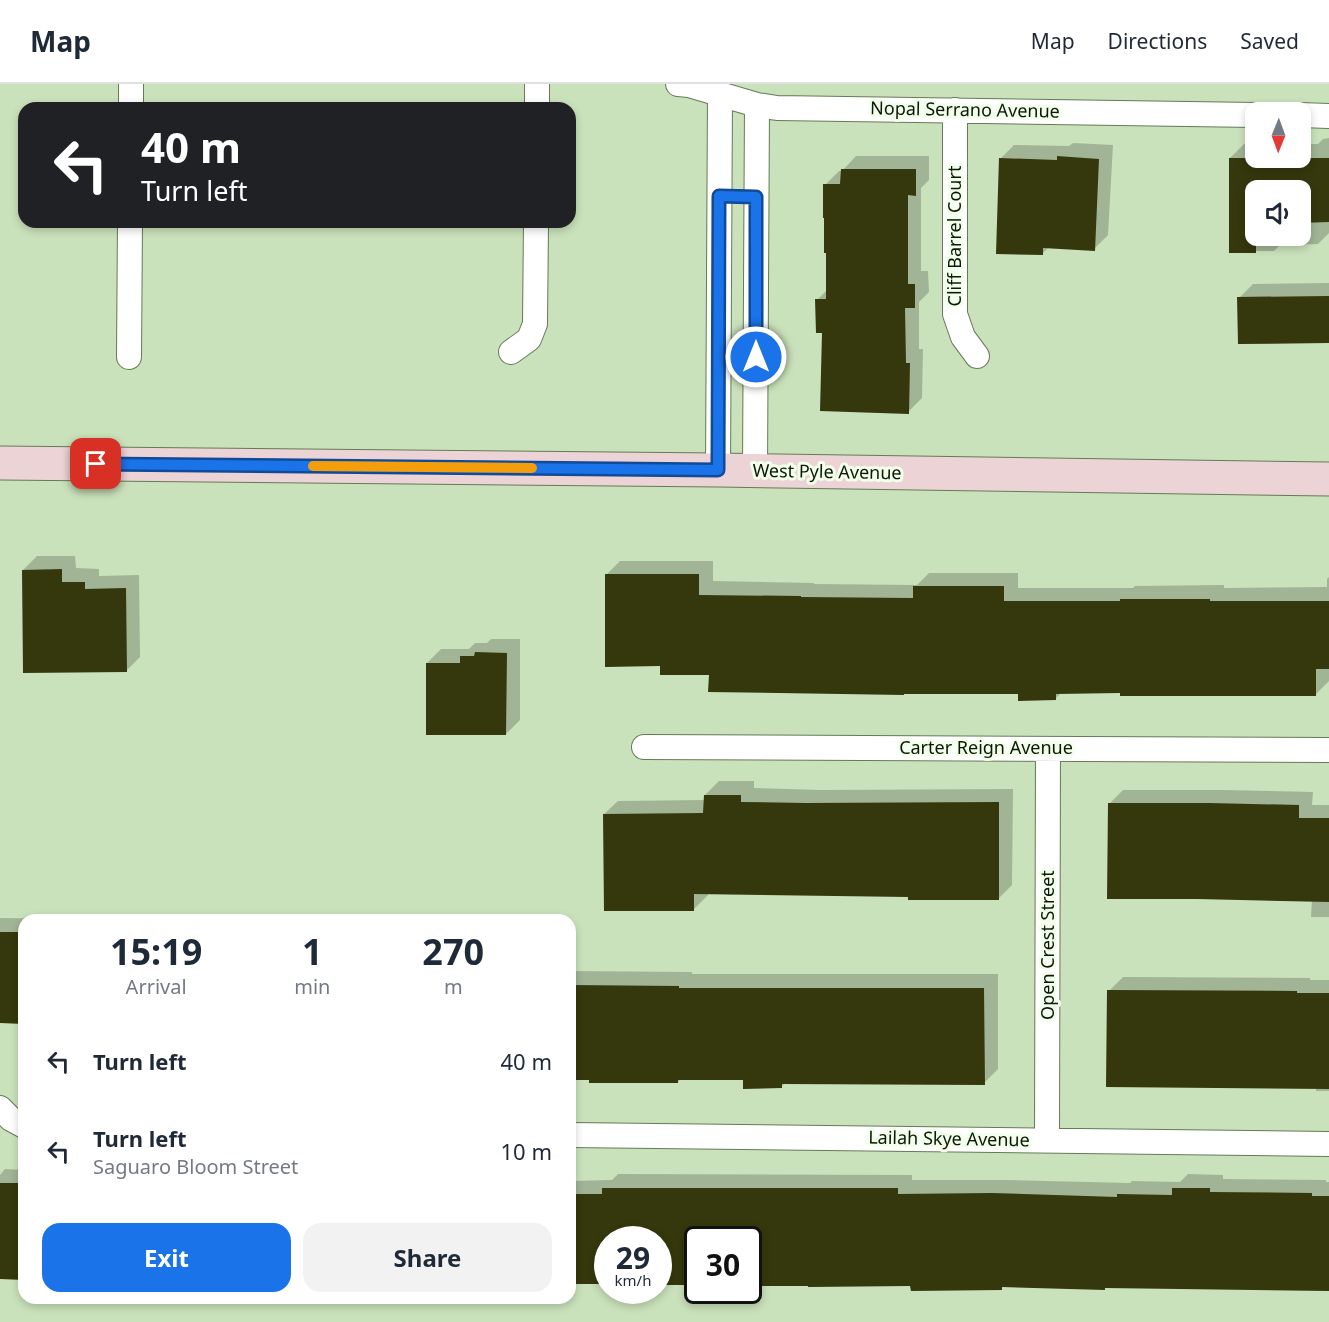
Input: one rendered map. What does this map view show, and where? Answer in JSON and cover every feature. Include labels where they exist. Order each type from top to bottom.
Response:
[{"type":"street","points":[[131,84],[131,102]]},
{"type":"street","points":[[537,84],[537,102]]},
{"type":"street","name":"Nopal Serrano Avenue","points":[[678,84],[777,108],[1245,115]]},
{"type":"street","points":[[718,470],[720,94]]},
{"type":"street","points":[[755,471],[757,105]]},
{"type":"street","name":"Cliff Barrel Court","points":[[955,110],[955,314],[963,337],[977,356]]},
{"type":"street","points":[[1311,115],[1329,116]]},
{"type":"street","points":[[129,357],[130,228]]},
{"type":"street","points":[[511,352],[529,339],[535,324],[536,228]]},
{"type":"street","name":"West Pyle Avenue","points":[[0,463],[1329,479]]},
{"type":"street","name":"Carter Reign Avenue","points":[[644,747],[1329,750]]},
{"type":"street","name":"Open Crest Street","points":[[1047,1140],[1048,749]]},
{"type":"street","points":[[0,1108],[11,1119],[18,1122]]},
{"type":"street","name":"Lailah Skye Avenue","points":[[576,1135],[1329,1144]]},
{"type":"lane","points":[[719,196],[756,197]]},
{"type":"building","points":[[1057,156],[1099,159],[1095,251],[1043,248],[1043,255],[996,254],[999,158],[1057,160]]},
{"type":"building","points":[[1229,158],[1245,158],[1245,168],[1311,168],[1311,158],[1329,158],[1329,222],[1311,223],[1311,180],[1245,180],[1245,246],[1256,246],[1256,253],[1229,253]]},
{"type":"building","points":[[841,169],[916,169],[916,196],[908,195],[908,284],[915,284],[915,308],[905,308],[906,363],[910,363],[909,414],[820,411],[822,333],[816,333],[815,299],[826,299],[823,184],[840,184]]},
{"type":"building","points":[[1329,296],[1329,343],[1238,344],[1237,297]]},
{"type":"building","points":[[62,569],[62,582],[85,582],[85,589],[126,588],[127,672],[23,673],[22,570]]},
{"type":"building","points":[[605,574],[699,574],[699,595],[913,598],[913,586],[1004,586],[1004,601],[1210,599],[1210,601],[1329,601],[1329,669],[1316,669],[1316,696],[1056,694],[1056,700],[1018,701],[1018,694],[708,692],[709,675],[660,675],[660,666],[605,667]]},
{"type":"building","points":[[475,652],[507,653],[506,735],[426,735],[426,663],[460,663],[460,656],[474,656]]},
{"type":"building","points":[[704,795],[741,795],[741,802],[999,802],[999,900],[694,894],[694,911],[604,911],[603,814],[703,813]]},
{"type":"building","points":[[1108,803],[1299,805],[1299,818],[1329,818],[1329,902],[1107,899]]},
{"type":"building","points":[[0,932],[18,932],[18,1024],[0,1023]]},
{"type":"building","points":[[576,985],[679,986],[679,988],[984,988],[985,1085],[782,1084],[782,1088],[743,1089],[743,1080],[589,1083],[589,1080],[576,1080]]},
{"type":"building","points":[[1107,990],[1329,993],[1329,1089],[1106,1087]]},
{"type":"building","points":[[0,1183],[18,1183],[18,1280],[0,1279]]},
{"type":"building","points":[[602,1188],[898,1188],[898,1194],[992,1193],[1117,1197],[1117,1194],[1172,1195],[1172,1188],[1210,1188],[1210,1192],[1312,1193],[1312,1196],[1329,1196],[1329,1291],[1002,1287],[1002,1290],[911,1291],[910,1286],[762,1286],[762,1226],[684,1226],[684,1285],[672,1285],[672,1226],[594,1226],[594,1284],[576,1284],[576,1194],[602,1194]]},
{"type":"slow traffic","points":[[313,466],[532,468]]},
{"type":"route","points":[[96,464],[718,470],[719,196],[756,197],[756,357]]}]
